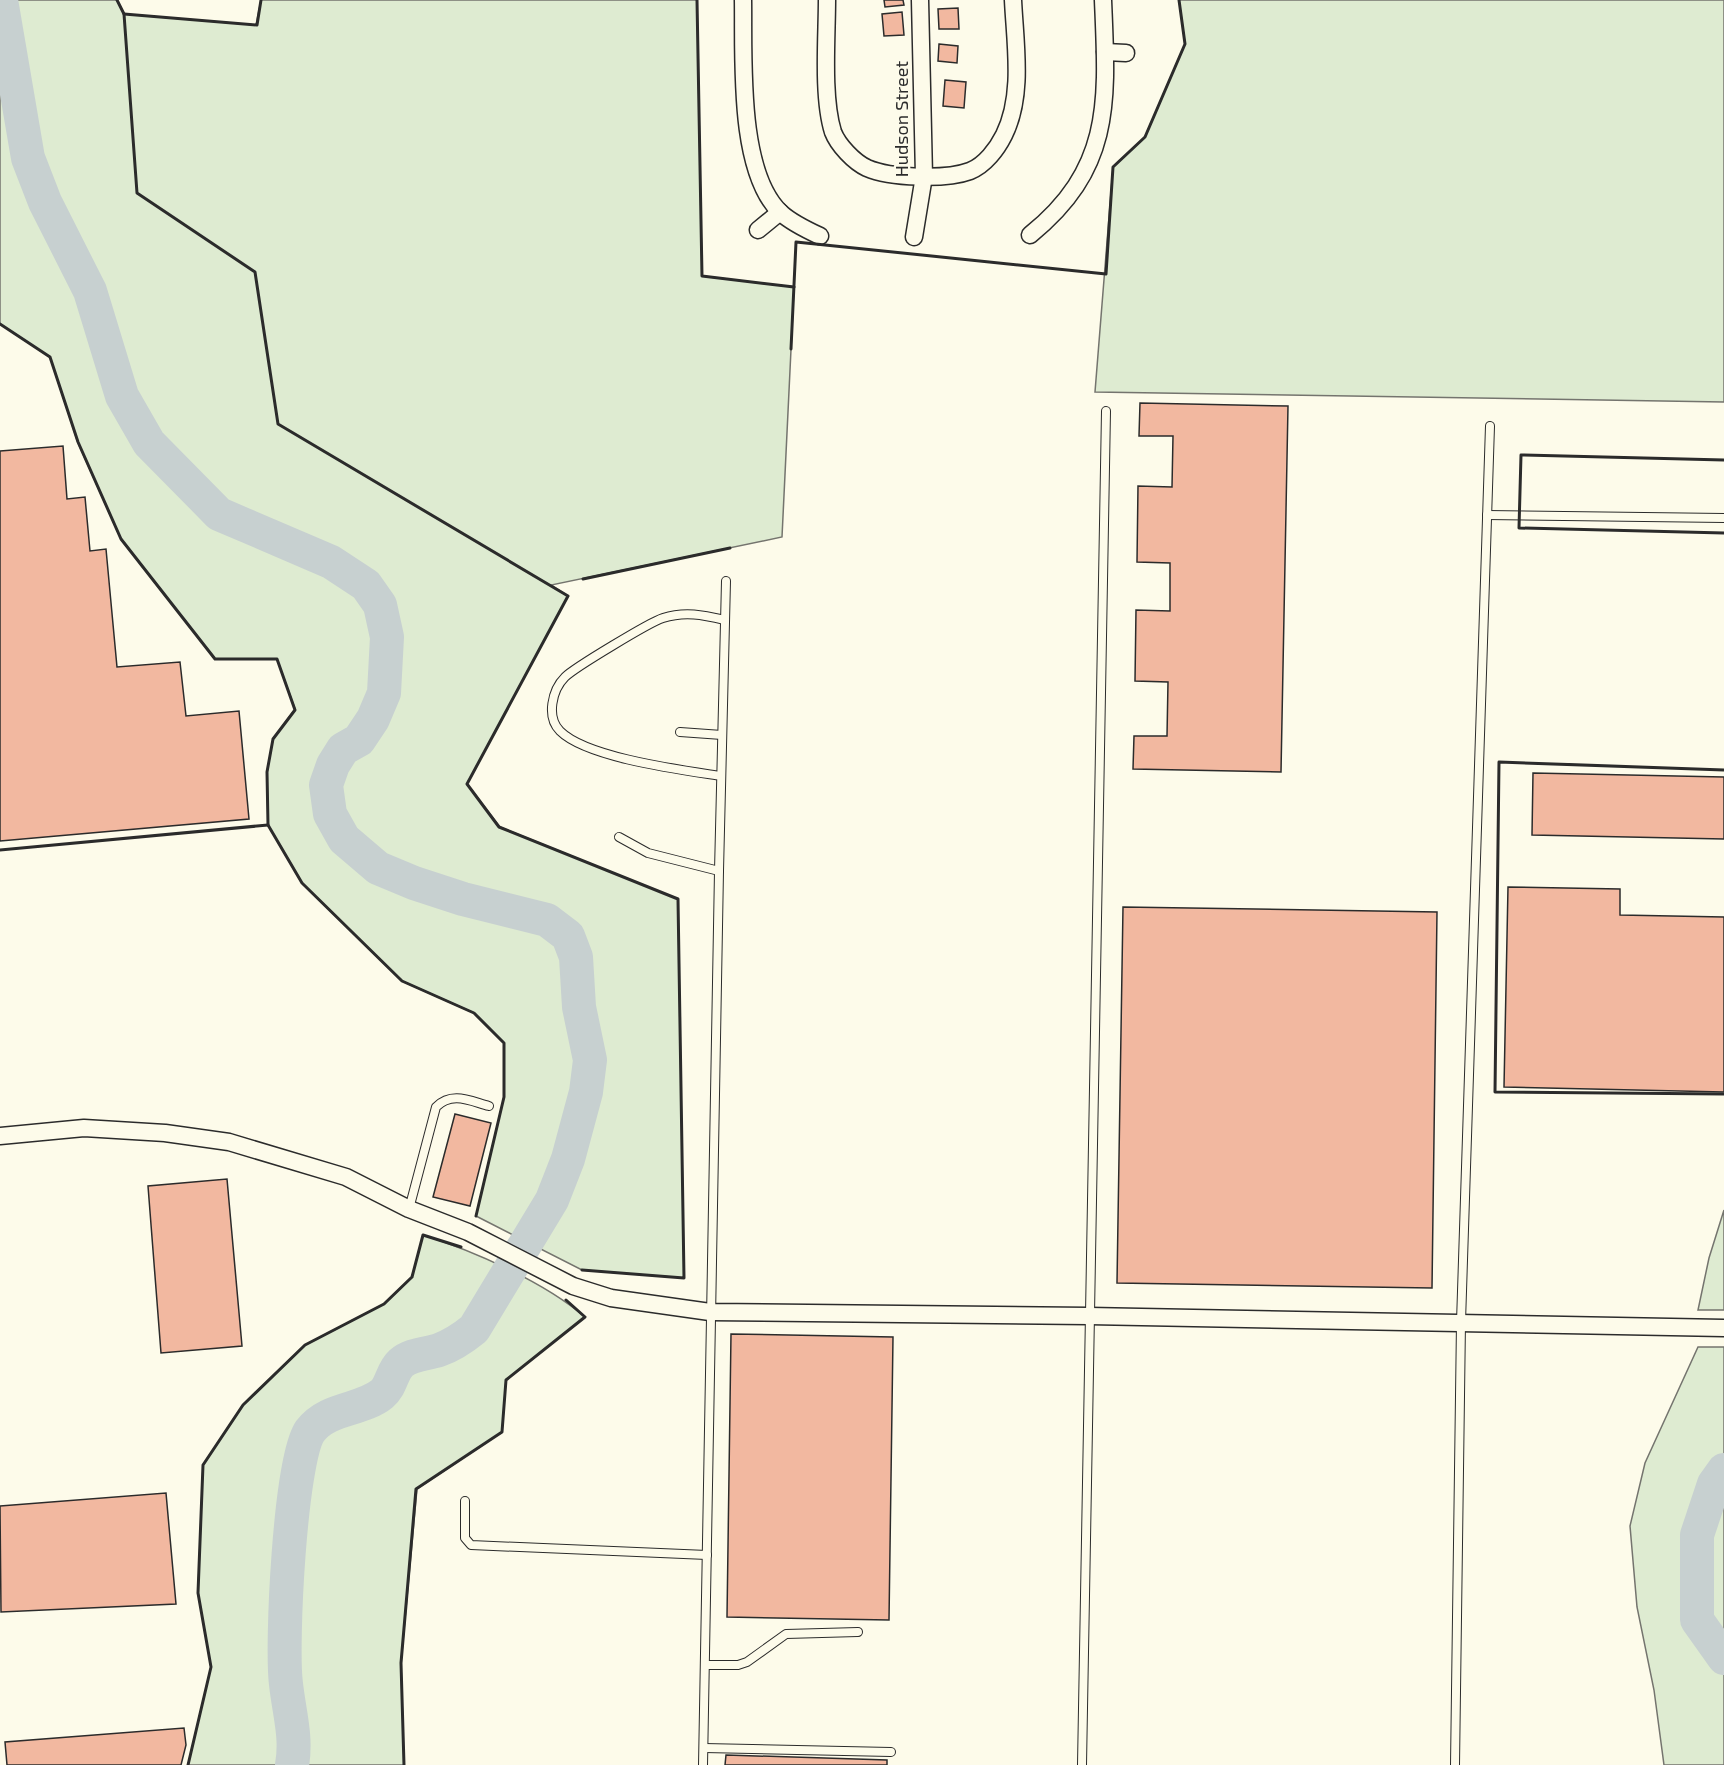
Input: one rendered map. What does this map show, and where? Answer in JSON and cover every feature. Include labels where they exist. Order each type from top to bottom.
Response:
[{"type":"street","points":[[743,0],[745,113],[750,147],[761,181],[780,212],[804,229],[820,236]]},
{"type":"street","points":[[827,0],[828,110],[834,134],[847,153],[866,167],[895,174],[924,176],[948,176],[971,171],[990,157],[1004,135],[1014,98],[1013,0]]},
{"type":"street","name":"Hudson Street","points":[[914,237],[924,176],[921,0]]},
{"type":"street","points":[[1029,235],[1053,216],[1072,195],[1089,165],[1099,136],[1104,99],[1103,0]]},
{"type":"street","points":[[1105,52],[1126,53]]},
{"type":"street","points":[[758,230],[780,212]]},
{"type":"street","points":[[0,1136],[84,1128],[165,1132],[229,1142],[346,1177],[410,1209],[468,1232],[573,1286],[611,1298],[710,1312],[1089,1316],[1724,1328]]},
{"type":"lane","points":[[1082,1765],[1106,411]]},
{"type":"lane","points":[[1455,1765],[1461,1322],[1490,426]]},
{"type":"lane","points":[[1487,515],[1724,518]]},
{"type":"lane","points":[[703,1765],[718,871],[726,581]]},
{"type":"lane","points":[[721,776],[623,757],[579,742],[560,731],[554,722],[552,706],[555,693],[565,677],[661,618],[696,613],[725,620]]},
{"type":"lane","points":[[680,732],[722,735]]},
{"type":"lane","points":[[619,837],[648,853],[718,871]]},
{"type":"lane","points":[[410,1209],[436,1107],[445,1099],[452,1097],[489,1106]]},
{"type":"lane","points":[[465,1501],[465,1538],[471,1545],[706,1555]]},
{"type":"lane","points":[[705,1665],[738,1665],[747,1662],[786,1634],[858,1632]]},
{"type":"lane","points":[[704,1748],[891,1752]]},
{"type":"green space","points":[[0,0],[117,0],[124,14],[256,25],[261,0],[697,0],[702,276],[794,287],[782,537],[551,585],[568,596],[467,784],[500,827],[678,899],[684,1278],[582,1270],[476,1216],[504,1097],[504,1043],[474,1013],[402,981],[302,883],[268,825],[267,772],[273,739],[295,709],[277,659],[215,659],[121,539],[78,443],[50,357],[0,324]]},
{"type":"green space","points":[[1179,0],[1724,0],[1724,402],[1095,392],[1113,167],[1145,137],[1185,44]]},
{"type":"green space","points":[[1724,1210],[1724,1310],[1698,1310],[1709,1258]]},
{"type":"green space","points":[[423,1235],[508,1269],[550,1292],[585,1317],[506,1380],[502,1432],[417,1489],[401,1663],[404,1765],[188,1765],[211,1667],[198,1593],[203,1465],[243,1405],[305,1345],[384,1304],[412,1277]]},
{"type":"green space","points":[[1698,1347],[1724,1347],[1724,1765],[1664,1765],[1654,1690],[1637,1607],[1630,1526],[1645,1463]]},
{"type":"building","points":[[884,0],[903,0],[904,5],[885,7]]},
{"type":"building","points":[[958,8],[959,29],[939,29],[938,9]]},
{"type":"building","points":[[902,12],[904,35],[884,36],[882,14]]},
{"type":"building","points":[[939,44],[958,46],[957,63],[938,61]]},
{"type":"building","points":[[945,80],[966,82],[964,108],[943,106]]},
{"type":"building","points":[[1140,403],[1288,406],[1281,772],[1133,769],[1134,736],[1167,736],[1168,682],[1135,681],[1136,610],[1170,611],[1170,563],[1137,562],[1138,486],[1172,487],[1173,436],[1139,436]]},
{"type":"building","points":[[63,446],[67,499],[85,497],[90,551],[106,549],[117,667],[180,662],[186,716],[239,711],[249,819],[0,841],[0,451]]},
{"type":"building","points":[[1533,773],[1724,777],[1724,839],[1532,835]]},
{"type":"building","points":[[1508,887],[1620,889],[1620,915],[1724,917],[1724,1092],[1504,1087]]},
{"type":"building","points":[[1123,907],[1437,912],[1432,1288],[1117,1283]]},
{"type":"building","points":[[455,1114],[491,1123],[470,1206],[433,1197]]},
{"type":"building","points":[[227,1179],[242,1346],[161,1353],[148,1186]]},
{"type":"building","points":[[731,1334],[893,1337],[889,1620],[727,1617]]},
{"type":"building","points":[[166,1493],[176,1604],[1,1612],[0,1506]]},
{"type":"building","points":[[184,1728],[186,1745],[181,1765],[7,1765],[5,1742]]},
{"type":"building","points":[[726,1755],[887,1760],[887,1765],[725,1765]]},
{"type":"waterway","points":[[1,0],[28,158],[45,202],[90,291],[122,396],[149,443],[219,514],[331,562],[366,585],[380,605],[387,637],[384,693],[373,719],[359,740],[343,749],[333,765],[326,785],[330,814],[344,839],[378,868],[414,883],[463,899],[547,920],[568,936],[576,957],[579,1007],[590,1060],[586,1092],[568,1159],[552,1200],[474,1329],[444,1348],[405,1360],[398,1366],[382,1394],[364,1404],[326,1417],[317,1423],[310,1431],[303,1449],[292,1514],[286,1594],[285,1663],[293,1734],[292,1765]]},
{"type":"waterway","points":[[1724,1470],[1714,1484],[1697,1535],[1697,1620],[1724,1658]]},
{"type":"wall","points":[[117,0],[124,14],[137,193],[255,272],[278,424],[568,596],[467,784],[499,827],[678,899],[684,1278],[582,1270]]},
{"type":"wall","points":[[124,14],[257,25],[261,0]]},
{"type":"wall","points":[[697,0],[702,276],[794,287]]},
{"type":"wall","points":[[791,349],[796,242],[1106,274],[1113,167],[1145,137],[1185,44],[1179,0]]},
{"type":"wall","points":[[0,324],[50,357],[78,442],[121,539],[215,659],[277,659],[295,710],[273,739],[267,772],[268,825],[302,883],[402,981],[474,1013],[504,1043],[504,1097],[476,1216]]},
{"type":"wall","points":[[1724,460],[1521,455],[1519,528],[1724,533]]},
{"type":"wall","points":[[583,579],[730,548]]},
{"type":"wall","points":[[1724,770],[1499,762],[1495,1092],[1724,1094]]},
{"type":"wall","points":[[0,850],[268,825]]},
{"type":"wall","points":[[188,1765],[211,1667],[198,1593],[203,1465],[243,1405],[305,1345],[384,1304],[412,1277],[423,1235],[461,1247]]},
{"type":"wall","points":[[404,1765],[401,1663],[416,1489],[502,1432],[506,1380],[585,1317],[566,1300]]}]
